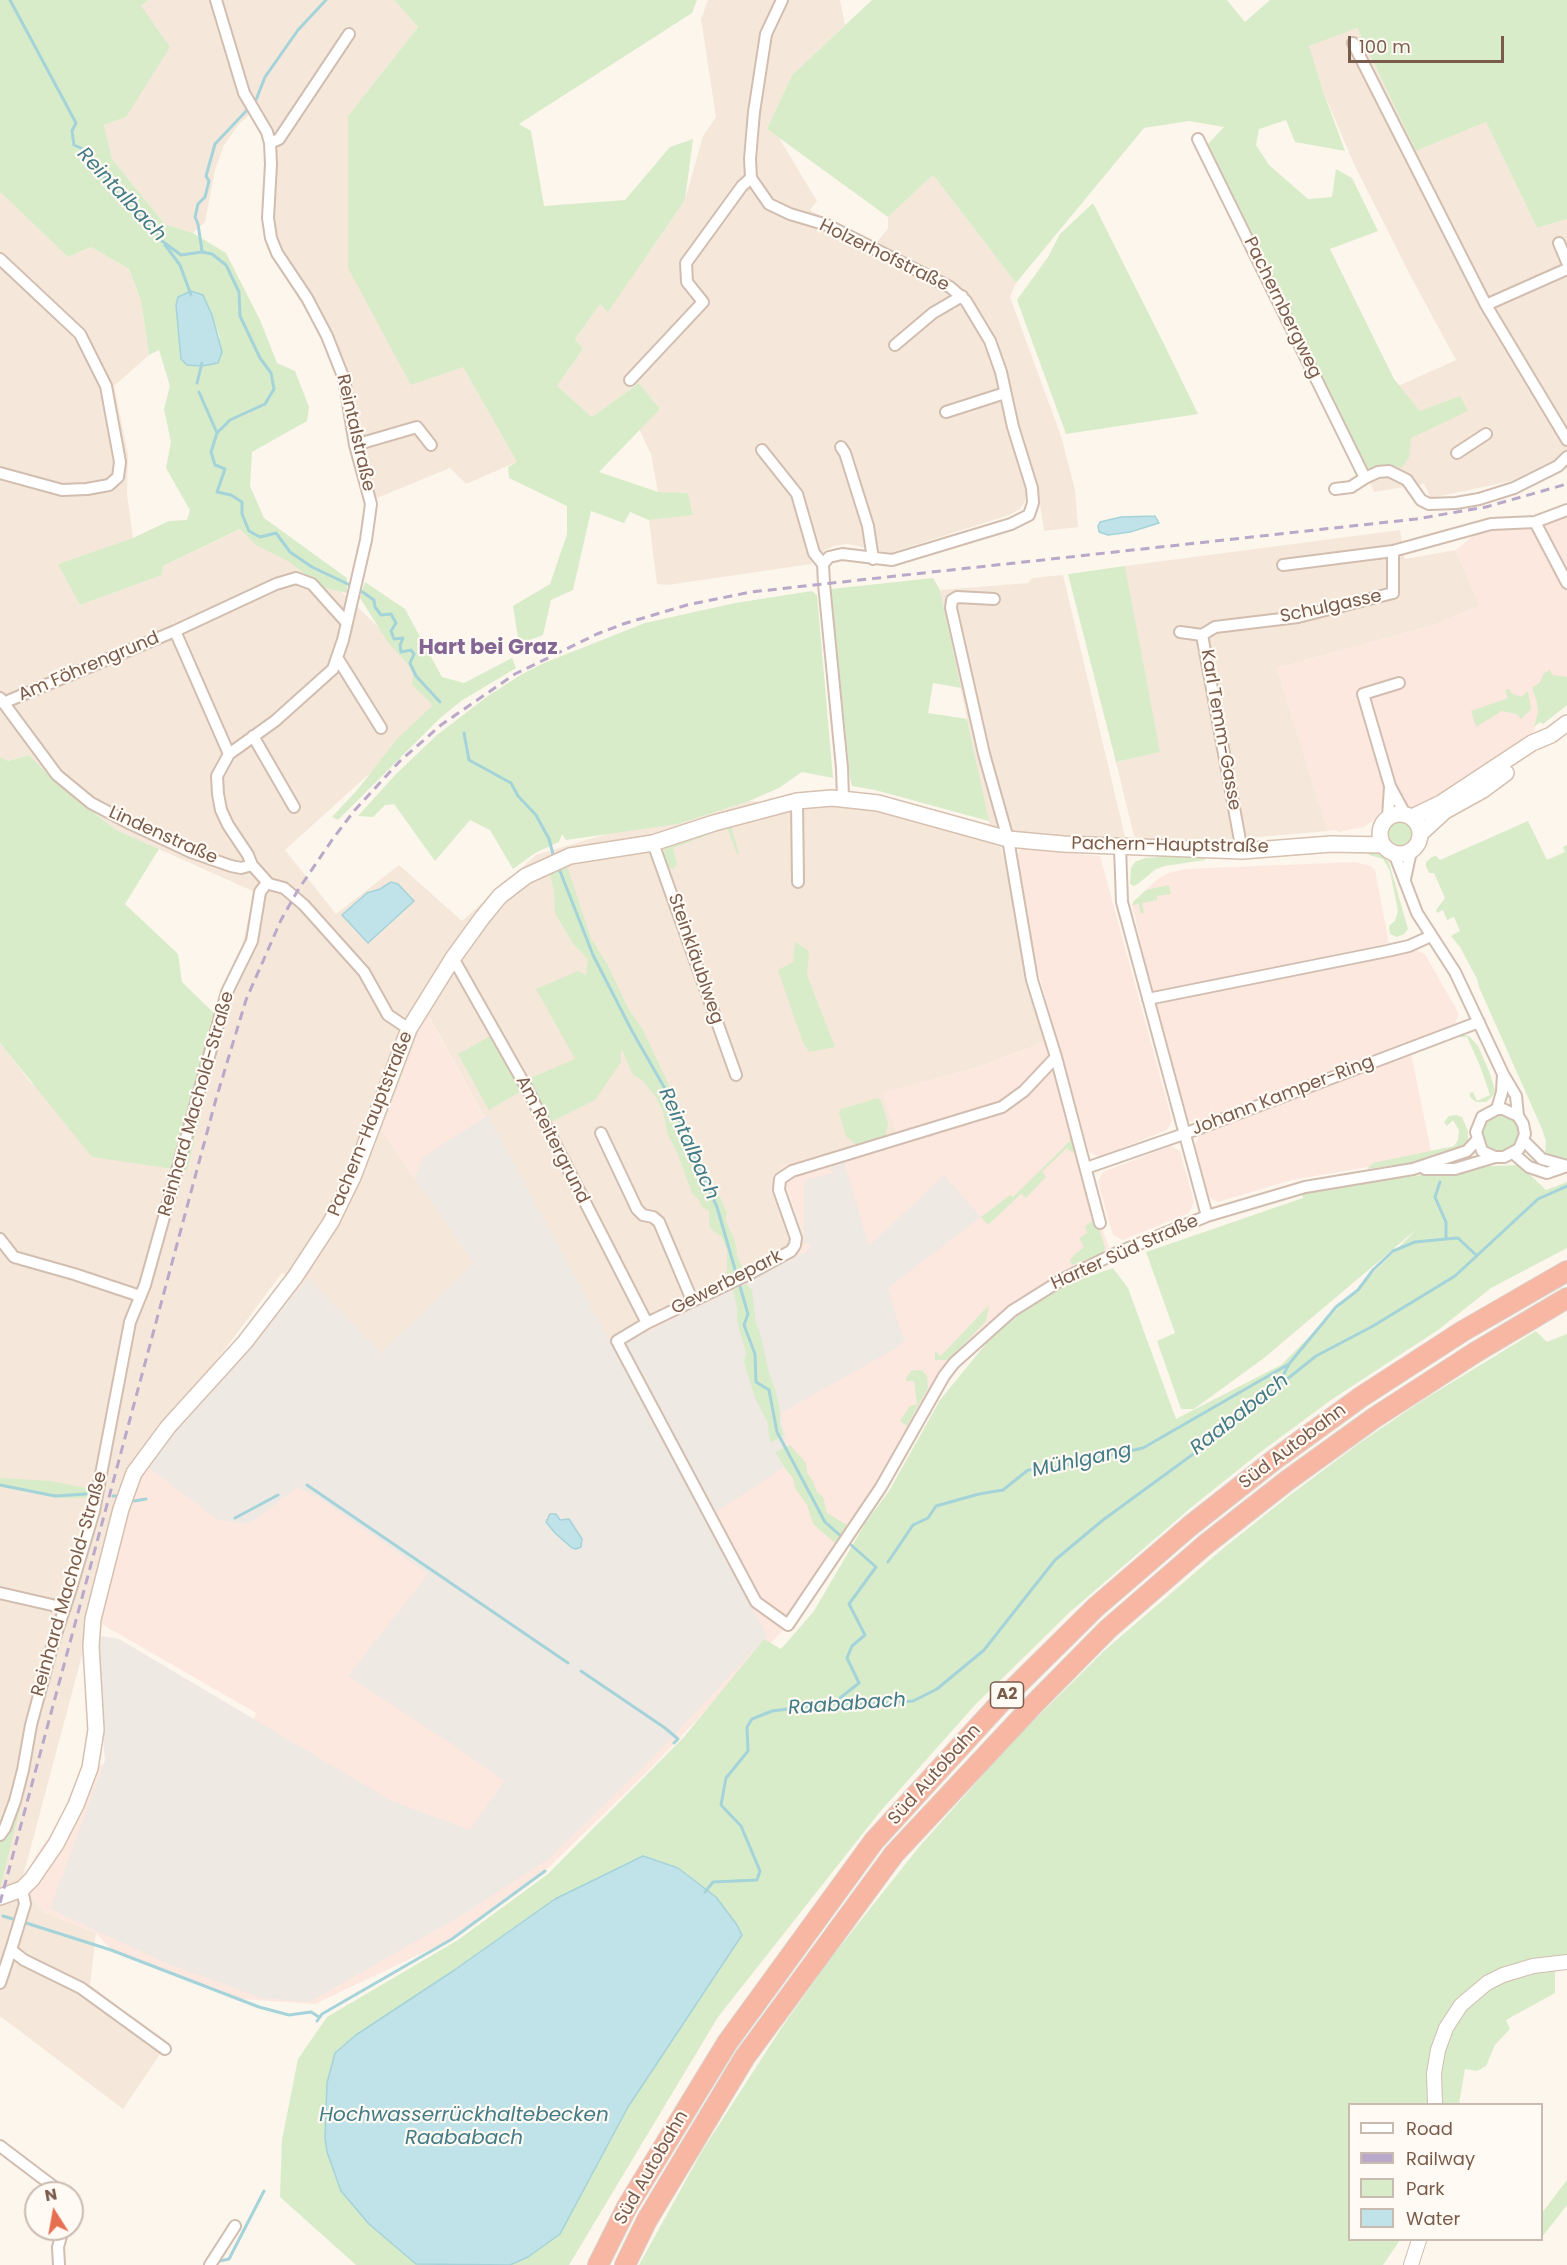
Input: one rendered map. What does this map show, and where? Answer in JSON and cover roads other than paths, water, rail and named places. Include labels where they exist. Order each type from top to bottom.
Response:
[{"type":"highway","name":"Süd Autobahn","points":[[598,2265],[627,2207],[727,2043],[874,1841],[1011,1691],[1096,1607],[1190,1526],[1274,1460],[1361,1396],[1444,1343],[1567,1271]]},
{"type":"highway","name":"Süd Autobahn","points":[[625,2265],[647,2220],[751,2048],[894,1854],[1045,1693],[1126,1613],[1204,1545],[1288,1480],[1420,1388],[1567,1298]]},
{"type":"main road","name":"Pachern-Hauptstraße","points":[[0,1898],[22,1889],[32,1879],[56,1844],[76,1804],[90,1768],[96,1730],[91,1646],[93,1619],[121,1509],[134,1473],[168,1427],[245,1342],[295,1277],[331,1222],[353,1177],[409,1029],[453,958],[500,896],[526,876],[548,864],[570,856],[653,843],[714,823],[797,801],[843,798],[878,803],[1008,839],[1120,847],[1242,851],[1331,844],[1389,849],[1401,854],[1411,851],[1418,844],[1421,833],[1427,825],[1536,753],[1551,735],[1567,723]]},
{"type":"main road","name":"Pachern-Hauptstraße","points":[[1331,844],[1341,839],[1357,836],[1385,823],[1398,813],[1408,815],[1441,803],[1532,743],[1551,735]]},
{"type":"main road","points":[[1408,815],[1419,825],[1421,833]]},
{"type":"main road","points":[[1385,823],[1380,836],[1389,849]]},
{"type":"street","name":"Reintalstraße","points":[[216,0],[244,93],[267,132],[270,143],[272,164],[268,218],[271,238],[277,253],[307,298],[327,336],[344,379],[355,444],[371,504],[366,540],[338,659],[333,669],[312,690],[229,754],[217,776],[221,810],[252,865]]},
{"type":"street","points":[[630,381],[703,302],[687,282],[686,263],[742,186],[751,178],[753,124],[766,34],[782,0]]},
{"type":"street","points":[[270,143],[279,139],[349,34]]},
{"type":"street","points":[[1353,43],[1486,305],[1567,440]]},
{"type":"street","name":"Pachernbergweg","points":[[1198,139],[1365,478]]},
{"type":"street","name":"Holzerhofstraße","points":[[751,178],[769,204],[790,214],[826,225],[950,287],[962,296],[978,318],[990,341],[1032,488],[1034,502],[1029,515],[1011,524],[892,560],[835,555],[824,564]]},
{"type":"street","points":[[1558,243],[1567,262]]},
{"type":"street","points":[[0,259],[80,334],[106,386],[120,462],[118,477],[109,485],[87,489],[62,490],[0,473]]},
{"type":"street","points":[[1486,305],[1567,269]]},
{"type":"street","points":[[895,345],[933,313],[962,296]]},
{"type":"street","points":[[946,412],[1005,393]]},
{"type":"street","points":[[355,444],[417,427],[431,444]]},
{"type":"street","points":[[1457,453],[1486,434]]},
{"type":"street","points":[[841,447],[848,460],[868,526],[873,559]]},
{"type":"street","points":[[762,450],[796,494],[814,553],[824,564],[843,798]]},
{"type":"street","points":[[1335,489],[1351,487],[1378,472],[1389,471],[1407,480],[1421,500],[1429,504],[1442,505],[1479,499],[1514,488],[1558,466],[1567,457]]},
{"type":"street","points":[[1283,566],[1393,551],[1491,524],[1535,522],[1567,510]]},
{"type":"street","points":[[1535,522],[1567,583]]},
{"type":"street","name":"Schulgasse","points":[[1263,621],[1299,617],[1393,593],[1393,551]]},
{"type":"street","name":"Am Föhrengrund","points":[[2,700],[175,631],[276,584],[296,578],[312,584],[346,622]]},
{"type":"street","points":[[994,599],[957,597],[952,600],[951,608],[981,743],[1008,839],[1032,980],[1056,1057],[1100,1223]]},
{"type":"street","name":"Karl Temm-Gasse","points":[[1242,851],[1202,635],[1215,627],[1263,621]]},
{"type":"street","name":"Am Föhrengrund","points":[[175,631],[229,754]]},
{"type":"street","points":[[1180,632],[1202,635]]},
{"type":"street","points":[[338,659],[381,728]]},
{"type":"street","points":[[1399,683],[1363,694],[1390,786],[1408,815]]},
{"type":"street","name":"Lindenstraße","points":[[2,700],[57,775],[91,803],[191,852],[231,866],[242,868],[252,865]]},
{"type":"street","points":[[253,736],[294,807]]},
{"type":"street","points":[[1385,823],[1390,786]]},
{"type":"street","points":[[797,801],[798,882]]},
{"type":"street","name":"Steinkläublweg","points":[[653,843],[736,1075]]},
{"type":"street","name":"Johann Kamper-Ring","points":[[1120,847],[1122,902],[1184,1134],[1479,1022]]},
{"type":"street","points":[[1389,849],[1405,879],[1417,913],[1455,972],[1503,1074],[1516,1096],[1518,1116],[1523,1124],[1524,1141],[1514,1154],[1529,1167],[1547,1173],[1567,1166]]},
{"type":"street","points":[[1405,879],[1411,851]]},
{"type":"street","points":[[252,865],[269,884],[284,888],[304,905],[364,972],[388,1015],[409,1029]]},
{"type":"street","name":"Reinhard Machold-Straße","points":[[0,1835],[15,1801],[31,1725],[53,1643],[94,1511],[125,1342],[145,1285],[227,992],[252,941],[260,892],[266,884],[269,884]]},
{"type":"street","points":[[1148,999],[1387,951],[1409,946],[1431,936]]},
{"type":"street","name":"Am Reitergrund","points":[[453,958],[526,1087],[647,1323]]},
{"type":"street","name":"Gewerbepark","points":[[756,1602],[617,1341],[647,1323],[791,1251],[796,1238],[779,1190],[780,1179],[792,1171],[1002,1107],[1024,1091],[1056,1057]]},
{"type":"street","points":[[1497,1109],[1502,1092],[1503,1074]]},
{"type":"street","points":[[1495,1157],[1482,1151],[1477,1140],[1476,1132],[1482,1118],[1497,1109],[1503,1109],[1518,1116]]},
{"type":"street","points":[[602,1133],[637,1209],[643,1215],[653,1217],[659,1222],[692,1300]]},
{"type":"street","points":[[1086,1168],[1184,1134],[1207,1216]]},
{"type":"street","name":"Harter Süd Straße","points":[[1413,1169],[1467,1151],[1477,1140]]},
{"type":"street","points":[[1524,1141],[1542,1159],[1567,1166]]},
{"type":"street","name":"Harter Süd Straße","points":[[756,1602],[788,1625],[887,1477],[944,1376],[954,1363],[1012,1311],[1063,1279],[1112,1255],[1207,1216],[1305,1187],[1413,1169],[1455,1168],[1514,1154]]},
{"type":"street","points":[[0,1239],[14,1257],[140,1296]]},
{"type":"street","points":[[0,1593],[65,1608]]},
{"type":"street","points":[[0,1983],[25,1904],[22,1889]]},
{"type":"street","points":[[11,1950],[24,1960],[81,1988],[165,2049]]},
{"type":"street","points":[[1435,2103],[1434,2073],[1438,2050],[1446,2028],[1461,2005],[1487,1983],[1503,1975],[1524,1968],[1567,1962]]},
{"type":"street","points":[[0,2146],[46,2181]]},
{"type":"street","points":[[210,2265],[234,2226]]},
{"type":"street","points":[[59,2265],[60,2241]]},
{"type":"street","points":[[1411,2265],[1419,2241]]},
{"type":"water","points":[[191,291],[203,295],[212,315],[222,352],[218,363],[202,366],[187,365],[181,359],[176,305],[178,297]]},
{"type":"water","points":[[1155,516],[1159,523],[1130,532],[1108,535],[1099,532],[1100,522],[1121,517]]},
{"type":"water","points":[[391,882],[398,884],[414,901],[368,943],[342,915],[367,893]]},
{"type":"water","points":[[550,1514],[556,1514],[560,1520],[569,1519],[582,1539],[581,1547],[572,1548],[555,1533],[546,1522]]},
{"type":"water","name":"Hochwasserrückhaltebecken Raababach","points":[[643,1856],[678,1868],[716,1897],[742,1935],[628,2107],[560,2234],[528,2257],[510,2265],[416,2264],[369,2224],[341,2191],[327,2152],[325,2138],[327,2083],[335,2053],[356,2035],[453,1971],[555,1899]]},
{"type":"waterway","name":"Reintalbach","points":[[10,0],[76,123],[72,131],[74,145],[83,149],[119,196],[155,231],[162,241],[181,255],[202,252],[212,254],[226,265],[239,292],[240,316],[260,358],[271,373],[274,389],[265,404],[230,420],[217,433],[211,452],[215,465],[225,469],[217,492],[231,495],[242,502],[242,514],[249,531],[260,537],[276,533],[290,552],[312,567],[352,586]]},
{"type":"waterway","points":[[256,100],[265,77],[298,30],[326,0]]},
{"type":"waterway","points":[[202,251],[195,217],[198,204],[205,197],[209,181],[206,176],[215,144],[249,108]]},
{"type":"waterway","points":[[165,245],[180,265],[191,295]]},
{"type":"waterway","points":[[197,383],[202,363]]},
{"type":"waterway","points":[[199,392],[217,433]]},
{"type":"waterway","name":"Reintalbach","points":[[358,589],[374,600],[375,607],[381,615],[391,614],[396,623],[391,631],[394,639],[403,638],[400,645],[401,652],[411,650],[414,654],[410,663],[416,676],[440,702]]},
{"type":"waterway","name":"Reintalbach","points":[[464,733],[469,760],[511,783],[518,796],[536,815],[549,839],[554,858]]},
{"type":"waterway","name":"Reintalbach","points":[[558,866],[593,955],[632,1031],[672,1101],[689,1146],[717,1207],[748,1314],[744,1325],[755,1354],[756,1382],[769,1390],[777,1432],[825,1522],[876,1567],[849,1604],[865,1635],[852,1646],[847,1658],[859,1683],[835,1702]]},
{"type":"waterway","points":[[1440,1182],[1435,1197],[1446,1222],[1446,1239],[1458,1238],[1476,1255]]},
{"type":"waterway","name":"Raababach","points":[[705,1892],[713,1882],[757,1880],[760,1871],[741,1826],[721,1805],[726,1778],[748,1751],[747,1727],[752,1719],[772,1711],[834,1703],[868,1704],[913,1701],[937,1689],[984,1650],[1055,1560],[1103,1520],[1196,1452],[1316,1356],[1373,1326],[1455,1276],[1538,1199],[1567,1186]]},
{"type":"waterway","points":[[1277,1387],[1289,1364],[1336,1307],[1358,1290],[1373,1270],[1393,1251],[1415,1242],[1446,1239]]},
{"type":"waterway","name":"Mühlgang","points":[[888,1562],[913,1525],[928,1518],[936,1506],[1003,1490],[1028,1470],[1053,1468],[1143,1448],[1289,1364]]},
{"type":"waterway","points":[[0,1485],[55,1496],[86,1494]]},
{"type":"waterway","points":[[307,1485],[568,1663]]},
{"type":"waterway","points":[[235,1518],[278,1495]]},
{"type":"waterway","points":[[134,1501],[146,1499]]},
{"type":"waterway","points":[[581,1671],[665,1728],[678,1739],[674,1743]]},
{"type":"waterway","points":[[317,2021],[322,2014],[452,1939],[545,1871]]},
{"type":"waterway","points":[[3,1916],[16,1920]]},
{"type":"waterway","points":[[23,1922],[111,1950],[259,2007],[289,2015],[311,2012],[319,2017]]},
{"type":"waterway","name":"Mühlgang","points":[[215,2262],[229,2259],[264,2191]]},
{"type":"railway","points":[[0,1903],[216,1099],[246,1000],[281,920],[298,890],[354,811],[400,761],[441,725],[515,674],[597,634],[687,605],[751,592],[1416,519],[1486,507],[1567,484]]},
{"type":"district","name":"Hart bei Graz","points":[[488,649]]}]
